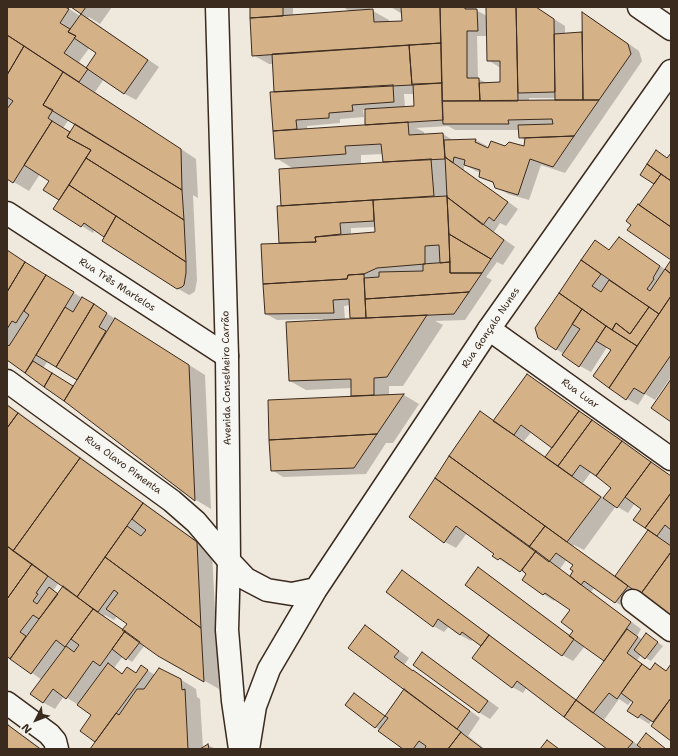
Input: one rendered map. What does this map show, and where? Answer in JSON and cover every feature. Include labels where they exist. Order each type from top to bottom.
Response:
[{"type":"main road","name":"Avenida Conselheiro Carrão","points":[[217,7],[227,356],[229,561],[227,630],[233,701],[240,749]]},
{"type":"main road","points":[[639,7],[671,30]]},
{"type":"main road","name":"Rua Gonçalo Nunes","points":[[316,589],[489,329],[671,71]]},
{"type":"main road","name":"Rua Três Martelos","points":[[7,213],[227,356]]},
{"type":"main road","name":"Rua Luar","points":[[489,329],[671,459]]},
{"type":"main road","name":"Rua Olavo Pimenta","points":[[7,381],[172,501],[196,522],[246,579],[267,590],[292,594],[316,589]]},
{"type":"main road","points":[[248,749],[256,706],[269,668],[316,589]]},
{"type":"main road","points":[[633,601],[671,630]]},
{"type":"main road","points":[[7,703],[48,734],[55,741],[57,749]]},
{"type":"building","points":[[7,7],[65,7],[69,9],[60,23],[70,29],[68,32],[76,36],[64,53],[88,69],[79,82],[7,35]]},
{"type":"building","points":[[71,7],[86,7],[81,14]]},
{"type":"building","points":[[250,7],[283,7],[283,16],[250,18]]},
{"type":"building","points":[[401,7],[440,7],[441,43],[252,56],[250,18],[373,9],[374,22],[402,21]]},
{"type":"building","points":[[440,7],[465,7],[465,9],[477,9],[478,31],[467,31],[467,78],[479,78],[480,101],[442,101]]},
{"type":"building","points":[[486,7],[516,7],[518,101],[480,101],[479,83],[500,82],[500,61],[487,61]]},
{"type":"building","points":[[516,7],[536,7],[554,19],[555,92],[518,93]]},
{"type":"building","points":[[582,12],[628,44],[631,54],[599,100],[583,100]]},
{"type":"building","points":[[81,14],[148,60],[124,94],[86,68],[96,53],[74,38],[76,36],[68,32]]},
{"type":"building","points":[[582,32],[583,100],[555,100],[554,34]]},
{"type":"building","points":[[7,35],[24,46],[7,75]]},
{"type":"building","points":[[441,43],[442,83],[412,85],[409,45]]},
{"type":"building","points":[[409,45],[412,85],[274,92],[272,54]]},
{"type":"building","points":[[24,46],[63,72],[43,105],[53,110],[48,118],[52,121],[13,183],[7,179],[7,109],[13,101],[7,97],[7,75]]},
{"type":"building","points":[[63,72],[181,149],[182,190],[43,105]]},
{"type":"building","points":[[442,83],[443,120],[365,125],[365,109],[414,106],[413,84]]},
{"type":"building","points":[[393,85],[394,102],[352,105],[353,111],[329,113],[329,118],[296,120],[297,129],[273,131],[270,92]]},
{"type":"building","points":[[599,100],[574,136],[519,138],[518,125],[553,124],[552,119],[508,120],[509,124],[443,124],[442,101]]},
{"type":"building","points":[[52,121],[70,132],[67,137],[91,150],[59,200],[43,190],[49,181],[24,165]]},
{"type":"building","points":[[408,122],[409,135],[443,133],[445,159],[383,162],[381,144],[345,146],[346,154],[275,159],[273,131]]},
{"type":"building","points":[[75,124],[182,190],[184,220],[86,158],[91,150],[67,137]]},
{"type":"building","points":[[574,136],[553,167],[530,159],[518,195],[495,188],[493,182],[479,177],[480,170],[464,165],[465,160],[454,157],[453,163],[445,157],[444,140],[476,139],[475,142],[488,148],[491,141],[505,146],[509,142],[524,146],[525,138]]},
{"type":"building","points":[[656,150],[667,158],[671,153],[671,181],[647,164]]},
{"type":"building","points":[[445,157],[508,202],[494,221],[489,217],[483,225],[447,197]]},
{"type":"building","points":[[86,158],[184,220],[186,262],[69,185]]},
{"type":"building","points":[[431,159],[434,196],[281,206],[279,169]]},
{"type":"building","points":[[647,164],[661,174],[654,184],[640,175]]},
{"type":"building","points":[[661,174],[671,181],[671,227],[639,205]]},
{"type":"building","points":[[69,185],[116,216],[104,237],[84,223],[81,227],[53,209]]},
{"type":"building","points":[[447,196],[450,262],[440,263],[439,245],[425,246],[425,264],[377,268],[364,274],[348,275],[347,279],[263,284],[261,244],[316,242],[315,237],[375,232],[373,200]]},
{"type":"building","points":[[447,197],[504,240],[491,259],[449,234]]},
{"type":"building","points":[[373,200],[374,221],[340,223],[341,234],[315,237],[316,242],[279,243],[277,206]]},
{"type":"building","points":[[638,204],[671,227],[671,260],[627,230],[631,225],[626,221]]},
{"type":"building","points":[[116,216],[186,262],[186,273],[184,285],[182,287],[177,289],[102,241]]},
{"type":"building","points":[[449,234],[491,259],[482,273],[450,273]]},
{"type":"building","points":[[619,237],[660,266],[647,289],[650,291],[665,269],[671,274],[671,296],[659,314],[581,260],[595,240],[609,250]]},
{"type":"building","points":[[7,250],[25,262],[7,292]]},
{"type":"building","points":[[581,260],[601,274],[592,286],[601,292],[609,280],[649,307],[630,334],[616,323],[612,330],[559,293]]},
{"type":"building","points":[[671,260],[671,274],[665,269]]},
{"type":"building","points":[[25,262],[46,275],[16,323],[12,321],[7,329],[7,292]]},
{"type":"building","points":[[450,262],[450,273],[482,273],[469,292],[365,299],[364,278],[379,277],[379,272],[423,271],[423,264]]},
{"type":"building","points":[[364,274],[366,318],[350,318],[349,299],[333,300],[334,313],[265,314],[263,284],[347,279],[348,275]]},
{"type":"building","points":[[46,275],[74,292],[25,373],[7,360],[7,344],[9,346],[29,315],[24,311]]},
{"type":"building","points":[[469,292],[454,314],[366,318],[365,299]]},
{"type":"building","points":[[559,293],[582,309],[556,350],[538,338],[535,328]]},
{"type":"building","points":[[671,296],[671,355],[644,394],[634,388],[626,400],[609,388]]},
{"type":"building","points":[[82,297],[94,304],[56,367],[36,355],[65,307],[73,312]]},
{"type":"building","points":[[94,304],[107,313],[99,327],[106,331],[77,380],[56,367]]},
{"type":"building","points":[[649,307],[659,314],[637,346],[612,330],[616,323],[630,334]]},
{"type":"building","points":[[582,309],[606,326],[579,367],[562,355],[580,329],[572,324]]},
{"type":"building","points":[[427,315],[387,377],[374,378],[374,395],[351,396],[351,379],[289,381],[286,322]]},
{"type":"building","points":[[115,318],[189,365],[195,501],[64,401]]},
{"type":"building","points":[[606,326],[637,346],[609,388],[593,376],[611,350],[596,341]]},
{"type":"building","points":[[33,361],[52,373],[44,387],[25,373]]},
{"type":"building","points":[[52,373],[73,386],[64,401],[44,387]]},
{"type":"building","points":[[527,374],[579,411],[552,448],[521,425],[514,435],[493,421]]},
{"type":"building","points":[[671,379],[671,422],[651,408]]},
{"type":"building","points":[[404,394],[377,434],[269,440],[268,400]]},
{"type":"building","points":[[7,405],[18,413],[7,428]]},
{"type":"building","points":[[480,411],[601,497],[567,542],[449,456]]},
{"type":"building","points":[[579,411],[592,420],[558,466],[545,457]]},
{"type":"building","points":[[18,413],[80,458],[13,551],[7,546],[7,428]]},
{"type":"building","points":[[592,420],[622,441],[596,476],[580,465],[572,476],[558,466]]},
{"type":"building","points":[[377,434],[354,468],[271,471],[269,440]]},
{"type":"building","points":[[622,441],[651,462],[617,508],[603,498],[611,488],[596,476]]},
{"type":"building","points":[[449,456],[545,526],[529,547],[435,478]]},
{"type":"building","points":[[80,458],[143,503],[77,597],[13,551]]},
{"type":"building","points":[[651,462],[671,476],[671,493],[645,528],[633,520],[641,509],[625,497]]},
{"type":"building","points":[[435,478],[536,551],[520,572],[500,558],[498,560],[492,556],[494,554],[456,526],[444,543],[409,517]]},
{"type":"building","points":[[671,493],[671,530],[665,525],[657,536],[645,528]]},
{"type":"building","points":[[143,503],[197,542],[201,628],[105,557],[127,526],[141,536],[146,530],[132,519]]},
{"type":"building","points":[[545,526],[628,586],[615,603],[584,581],[581,585],[570,576],[573,571],[570,569],[573,565],[556,553],[549,562],[529,547]]},
{"type":"building","points":[[648,530],[671,546],[671,552],[640,595],[615,576]]},
{"type":"building","points":[[7,546],[32,564],[7,599]]},
{"type":"building","points":[[536,551],[631,622],[604,661],[569,636],[573,631],[561,622],[570,610],[545,593],[543,595],[522,580],[526,574],[522,570]]},
{"type":"building","points":[[671,552],[671,615],[670,617],[640,595]]},
{"type":"building","points":[[105,557],[201,628],[204,682],[158,656],[122,630],[127,624],[106,609],[118,593],[114,590],[98,612],[77,597]]},
{"type":"building","points":[[32,564],[48,576],[36,593],[38,594],[33,601],[37,604],[49,587],[58,594],[39,619],[33,615],[20,632],[26,636],[10,659],[7,656],[7,599]]},
{"type":"building","points":[[478,567],[574,639],[562,656],[465,585]]},
{"type":"building","points":[[402,570],[489,635],[481,646],[462,632],[460,635],[438,619],[433,627],[386,592]]},
{"type":"building","points":[[63,586],[93,609],[65,647],[56,640],[31,674],[10,659]]},
{"type":"building","points":[[93,609],[125,631],[100,666],[93,661],[66,699],[53,689],[43,703],[30,694],[66,646],[74,652],[79,645],[71,639]]},
{"type":"building","points":[[365,625],[399,651],[394,657],[470,711],[457,729],[348,648]]},
{"type":"building","points":[[627,629],[638,637],[627,653],[642,664],[617,699],[609,693],[593,713],[576,700]]},
{"type":"building","points":[[125,631],[140,642],[126,660],[112,649]]},
{"type":"building","points":[[646,633],[658,642],[645,659],[634,650]]},
{"type":"building","points":[[489,635],[576,700],[564,717],[517,681],[512,688],[472,658]]},
{"type":"building","points":[[422,652],[488,701],[479,713],[413,665]]},
{"type":"building","points":[[108,663],[122,674],[127,667],[136,673],[141,665],[148,670],[95,742],[80,731],[91,715],[77,705]]},
{"type":"building","points":[[655,663],[666,671],[671,664],[671,698],[653,722],[641,714],[638,718],[627,711],[633,702],[621,693],[642,664],[650,670]]},
{"type":"building","points":[[159,668],[181,679],[182,690],[185,689],[188,749],[90,749],[116,713],[119,715],[137,689],[144,689]]},
{"type":"building","points":[[404,689],[461,732],[448,749],[425,749],[426,746],[419,741],[413,749],[403,749],[378,731],[388,718],[385,716]]},
{"type":"building","points":[[354,693],[385,716],[375,728],[345,705]]},
{"type":"building","points":[[671,698],[671,741],[651,726]]},
{"type":"building","points":[[576,700],[633,742],[627,749],[607,749],[564,717]]},
{"type":"building","points":[[8,725],[39,748],[39,749],[7,749]]},
{"type":"building","points":[[461,732],[463,734],[483,749],[448,749]]},
{"type":"building","points":[[646,733],[666,749],[642,749],[637,745]]},
{"type":"building","points":[[547,740],[559,749],[540,749]]},
{"type":"building","points":[[208,744],[209,749],[200,749]]}]
